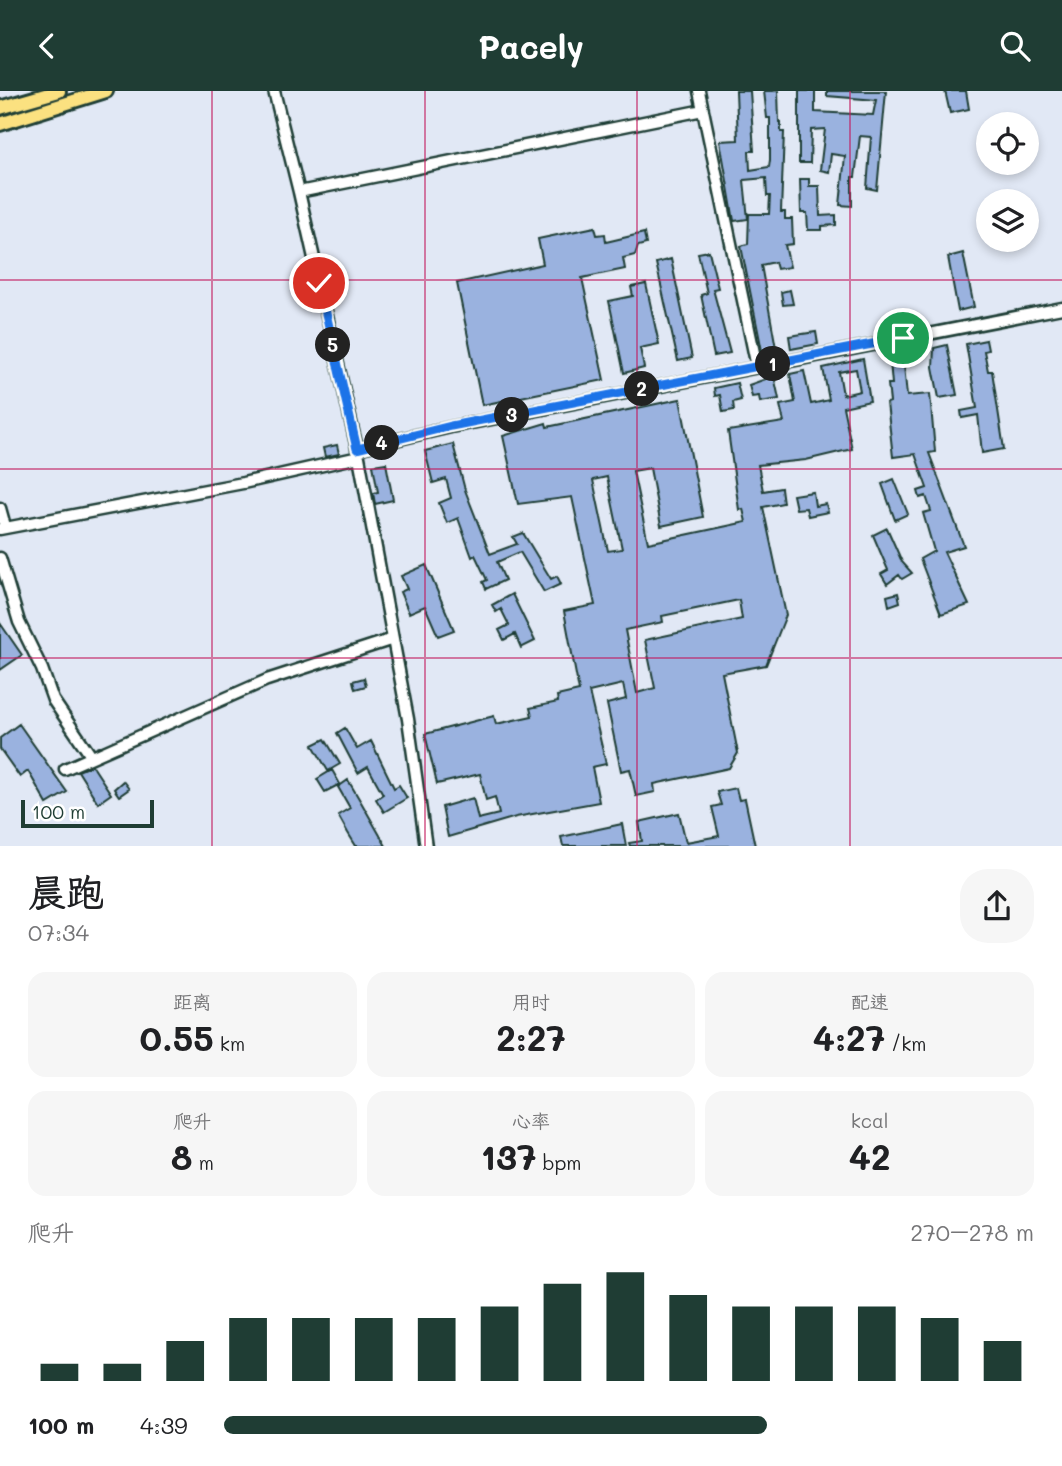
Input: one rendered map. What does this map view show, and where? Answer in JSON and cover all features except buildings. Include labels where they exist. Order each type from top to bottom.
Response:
[{"type":"main road","points":[[0,108],[59,91]]},
{"type":"main road","points":[[0,124],[106,91]]},
{"type":"street","points":[[274,91],[358,453],[393,639],[426,846]]},
{"type":"street","points":[[699,91],[707,118],[757,367]]},
{"type":"street","points":[[299,192],[703,110]]},
{"type":"street","points":[[0,508],[2,527],[243,483],[451,426],[1062,308]]},
{"type":"street","points":[[0,558],[19,622],[42,669],[53,700],[91,755]]},
{"type":"street","points":[[65,769],[91,755],[267,680],[393,639]]},
{"type":"route","points":[[319,283],[357,449],[451,426],[903,338]]}]
